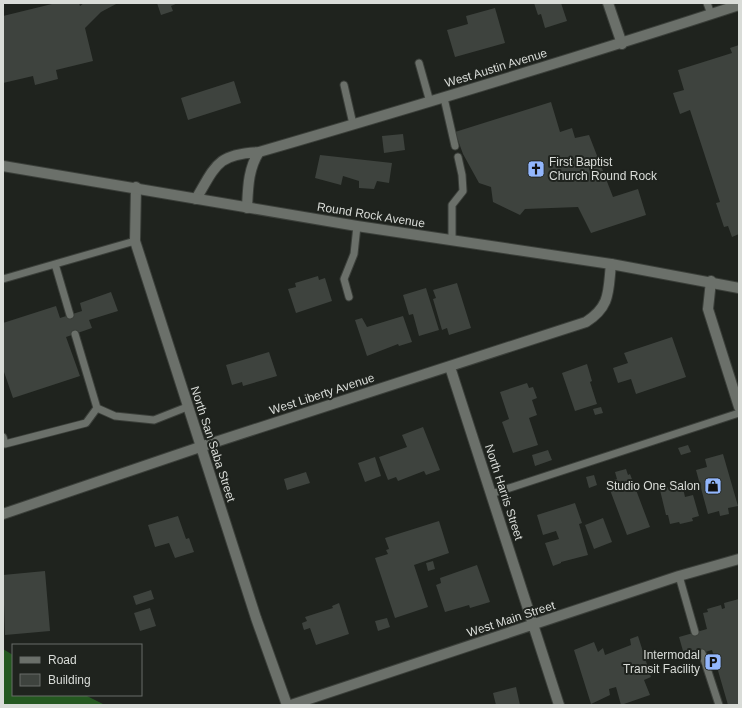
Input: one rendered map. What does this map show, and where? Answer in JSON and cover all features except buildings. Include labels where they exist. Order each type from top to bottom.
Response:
[{"type":"street","points":[[608,3],[622,44]]},
{"type":"street","name":"West Austin Avenue","points":[[196,199],[220,162],[229,156],[240,153],[259,152],[444,98],[622,44],[739,5]]},
{"type":"street","points":[[247,208],[251,167],[259,152]]},
{"type":"street","name":"Round Rock Avenue","points":[[3,166],[136,187],[196,199],[357,226],[611,264],[738,286]]},
{"type":"street","name":"North San Saba Street","points":[[136,187],[135,241],[187,407],[256,618],[287,705]]},
{"type":"street","name":"West Liberty Avenue","points":[[3,514],[200,447],[586,322],[598,314],[606,301],[611,264]]},
{"type":"street","points":[[711,282],[708,309],[739,407]]},
{"type":"street","name":"North Harris Street","points":[[450,367],[560,705]]},
{"type":"street","name":"West Main Street","points":[[291,705],[679,576],[739,559]]},
{"type":"lane","points":[[707,3],[711,14]]},
{"type":"lane","points":[[418,63],[430,102]]},
{"type":"lane","points":[[344,85],[353,124]]},
{"type":"lane","points":[[444,98],[455,146]]},
{"type":"lane","points":[[452,240],[452,205],[463,191],[462,175],[458,157]]},
{"type":"lane","points":[[349,297],[344,279],[354,254],[357,226]]},
{"type":"lane","points":[[3,279],[135,241]]},
{"type":"lane","points":[[55,264],[70,315]]},
{"type":"lane","points":[[75,334],[97,408],[115,416],[154,420],[187,407]]},
{"type":"lane","points":[[3,437],[5,444],[86,423],[97,408]]},
{"type":"lane","points":[[491,494],[739,413]]},
{"type":"lane","points":[[679,576],[695,632]]},
{"type":"lane","points":[[702,652],[719,705]]},
{"type":"green space","points":[[3,649],[12,654],[12,696],[87,696],[105,705],[3,705]]},
{"type":"place","name":"First Baptist Church Round Rock","points":[[536,169]]},
{"type":"place","name":"Studio One Salon","points":[[713,486]]},
{"type":"place","name":"Intermodal Transit Facility","points":[[713,662]]}]
